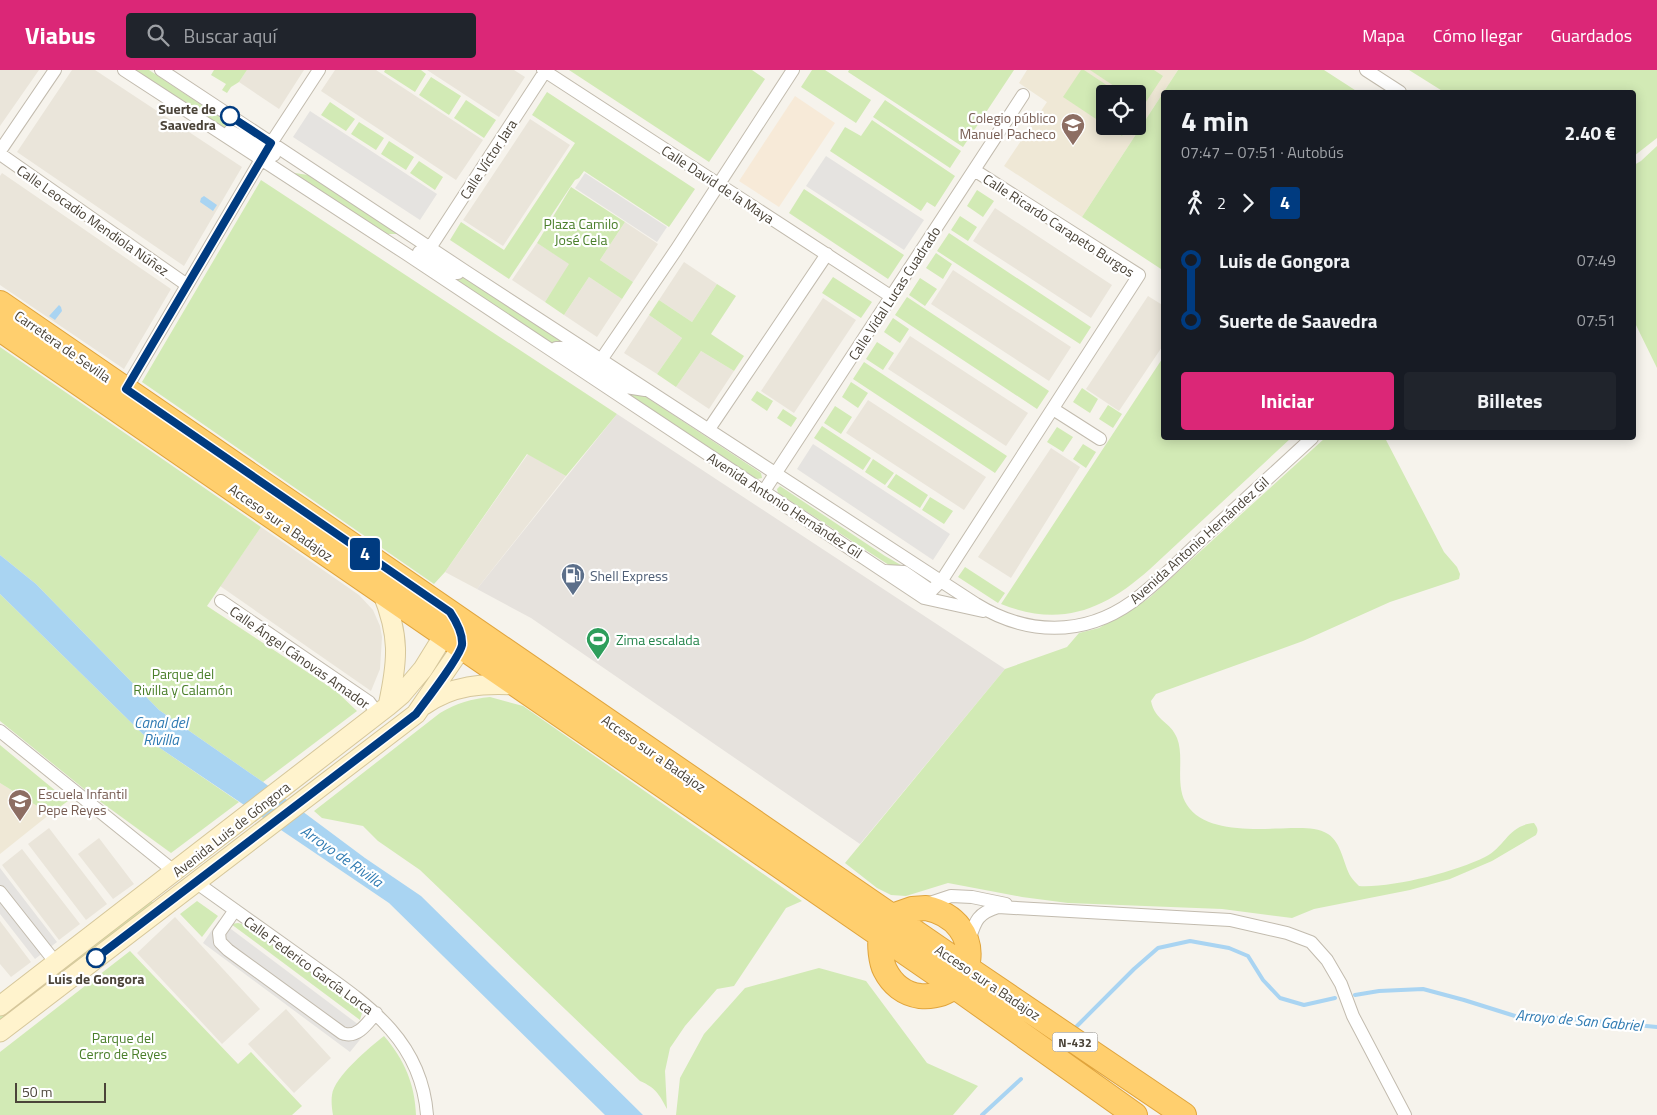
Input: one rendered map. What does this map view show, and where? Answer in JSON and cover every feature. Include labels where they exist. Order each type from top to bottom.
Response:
[{"type":"highway","name":"Carretera de Sevilla","points":[[0,303],[121,399]]},
{"type":"highway","name":"Carretera de Sevilla","points":[[0,329],[121,399]]},
{"type":"highway","name":"Acceso sur a Badajoz","points":[[121,399],[382,592],[459,631],[516,685],[895,920]]},
{"type":"highway","name":"Acceso sur a Badajoz","points":[[121,399],[459,631],[895,920],[960,977],[1135,1115]]},
{"type":"highway","points":[[926,908],[949,916],[958,924],[968,944],[969,955],[960,977],[943,993],[928,997],[914,995],[901,990],[891,980],[884,968],[895,920],[926,908]]},
{"type":"highway","name":"Acceso sur a Badajoz","points":[[960,977],[1184,1115]]},
{"type":"main road","points":[[382,592],[395,635],[395,669],[383,710]]},
{"type":"main road","name":"Avenida Luis de Góngora","points":[[0,1032],[416,714],[459,631]]},
{"type":"main road","name":"Avenida Luis de Góngora","points":[[0,1006],[383,710],[401,695],[422,669],[459,631]]},
{"type":"main road","points":[[419,709],[440,696],[464,687],[486,684],[516,685]]},
{"type":"street","points":[[0,153],[55,70]]},
{"type":"street","name":"Avenida Antonio Hernández Gil","points":[[124,70],[218,132],[309,167],[549,349],[649,391],[990,613]]},
{"type":"street","name":"Avenida Antonio Hernández Gil","points":[[161,70],[385,241],[468,273],[764,491],[885,571],[927,594],[990,613],[1012,622],[1036,628],[1058,628],[1078,626],[1114,613],[1146,591],[1310,440]]},
{"type":"street","points":[[121,399],[266,151],[319,70]]},
{"type":"street","name":"Calle David de la Maya","points":[[545,70],[892,297]]},
{"type":"street","name":"Calle Víctor Jara","points":[[425,255],[545,70]]},
{"type":"street","points":[[596,368],[676,250],[793,70]]},
{"type":"street","points":[[1366,70],[1397,90]]},
{"type":"street","name":"Calle Vidal Lucas Cuadrado","points":[[764,491],[1024,95]]},
{"type":"street","name":"Calle Leocadio Mendiola Núñez","points":[[0,153],[187,285]]},
{"type":"street","name":"Calle Ricardo Carapeto Burgos","points":[[927,594],[942,580],[1139,275],[974,170]]},
{"type":"street","points":[[709,429],[826,254]]},
{"type":"street","points":[[1053,409],[1100,439]]},
{"type":"street","name":"Calle Ángel Cánovas Amador","points":[[221,601],[383,710]]},
{"type":"street","points":[[0,731],[175,872]]},
{"type":"street","name":"Calle Federico García Lorca","points":[[197,882],[376,1013],[400,1041],[415,1064],[426,1101],[427,1115]]},
{"type":"street","points":[[0,892],[56,963]]},
{"type":"street","points":[[895,920],[951,896],[972,897],[1026,909]]},
{"type":"street","points":[[968,944],[975,925],[986,911],[998,907],[1230,920],[1287,933],[1311,942],[1327,960],[1341,984],[1353,1016],[1405,1115]]},
{"type":"street","points":[[235,910],[219,933],[220,942],[287,994],[342,1034],[350,1036],[359,1032],[376,1013]]},
{"type":"shaded area","points":[[0,70],[39,70],[0,126]]},
{"type":"shaded area","points":[[72,70],[95,70],[242,167],[184,266],[17,152]]},
{"type":"shaded area","points":[[247,70],[304,70],[279,109],[239,82]]},
{"type":"shaded area","points":[[335,70],[376,70],[483,140],[456,180],[321,91]]},
{"type":"shaded area","points":[[427,70],[514,70],[525,77],[499,117]]},
{"type":"shaded area","name":"Colegio público Manuel Pacheco","points":[[1027,70],[1178,70],[1165,90],[1161,90],[1161,96],[1146,119],[1146,85],[1096,85],[1096,135],[1136,135],[1082,217],[1004,166],[1047,102],[1019,83]]},
{"type":"shaded area","points":[[795,96],[835,123],[779,207],[739,181]]},
{"type":"shaded area","points":[[310,111],[437,194],[420,220],[293,137]]},
{"type":"shaded area","points":[[530,119],[570,145],[503,246],[463,220]]},
{"type":"shaded area","points":[[826,156],[924,220],[904,250],[806,186]]},
{"type":"shaded area","points":[[2,173],[171,289],[124,369],[0,285],[0,176]]},
{"type":"shaded area","points":[[585,173],[667,227],[657,242],[575,188]]},
{"type":"shaded area","points":[[995,208],[1112,285],[1091,318],[973,241]]},
{"type":"shaded area","points":[[625,222],[658,244],[633,282],[600,260]]},
{"type":"shaded area","points":[[537,243],[570,264],[545,302],[512,280]]},
{"type":"shaded area","points":[[684,262],[717,284],[692,322],[659,300]]},
{"type":"shaded area","points":[[953,270],[1071,347],[1049,381],[931,304]]},
{"type":"shaded area","points":[[589,277],[622,299],[597,337],[564,315]]},
{"type":"shaded area","points":[[1148,296],[1161,304],[1161,348],[1119,411],[1086,389]]},
{"type":"shaded area","points":[[823,298],[856,320],[794,413],[761,391]]},
{"type":"shaded area","points":[[649,315],[682,338],[657,374],[624,353]]},
{"type":"shaded area","points":[[910,336],[1028,413],[1006,446],[888,369]]},
{"type":"shaded area","points":[[701,351],[734,371],[709,409],[676,387]]},
{"type":"shaded area","points":[[868,400],[986,477],[964,510],[846,433]]},
{"type":"shaded area","points":[[617,414],[1005,669],[860,844],[531,618],[477,589]]},
{"type":"shaded area","points":[[813,444],[950,534],[933,560],[797,469]]},
{"type":"shaded area","points":[[1051,448],[1080,467],[1011,578],[978,557]]},
{"type":"shaded area","points":[[528,454],[566,476],[477,589],[445,572]]},
{"type":"shaded area","points":[[261,527],[359,595],[373,610],[380,626],[382,637],[380,669],[371,691],[220,586]]},
{"type":"shaded area","name":"Escuela Infantil Pepe Reyes","points":[[0,783],[50,814],[0,854]]},
{"type":"shaded area","points":[[49,828],[107,904],[86,920],[28,844]]},
{"type":"shaded area","points":[[99,838],[134,884],[113,899],[78,854]]},
{"type":"shaded area","points":[[22,849],[80,924],[59,940],[2,865]]},
{"type":"shaded area","points":[[0,868],[57,942],[35,959],[0,914]]},
{"type":"shaded area","points":[[175,917],[260,1009],[222,1044],[137,953]]},
{"type":"shaded area","points":[[219,920],[367,1031],[350,1052],[203,943]]},
{"type":"shaded area","points":[[0,921],[31,962],[11,977],[0,964]]},
{"type":"shaded area","points":[[286,1009],[331,1058],[294,1093],[248,1044]]},
{"type":"green space","points":[[135,70],[149,70],[235,127],[222,127]]},
{"type":"green space","points":[[214,70],[247,70],[239,82],[231,87],[227,93],[222,90],[226,84],[211,75]]},
{"type":"green space","points":[[385,70],[421,70],[426,74],[415,92],[384,72]]},
{"type":"green space","points":[[569,70],[752,70],[765,79],[709,162]]},
{"type":"green space","points":[[812,70],[825,70],[871,100],[856,123],[801,87]]},
{"type":"green space","points":[[849,70],[1014,70],[963,147],[848,72]]},
{"type":"green space","points":[[1081,70],[1084,70],[1106,85],[1096,85],[1096,119],[1063,97]]},
{"type":"green space","points":[[1090,70],[1154,70],[1163,76],[1146,102],[1146,85],[1112,85]]},
{"type":"green space","points":[[1178,70],[1324,70],[1355,90],[1165,90]]},
{"type":"green space","points":[[1409,70],[1657,70],[1657,138],[1636,154],[1636,90],[1441,90]]},
{"type":"green space","points":[[431,77],[461,96],[449,115],[419,95]]},
{"type":"green space","points":[[547,92],[695,189],[669,227],[584,171],[575,180],[509,279],[450,240],[461,222],[504,250],[575,143],[532,115]]},
{"type":"green space","points":[[1161,96],[1161,269],[1082,217],[1136,135],[1146,135],[1146,119]]},
{"type":"green space","points":[[466,100],[496,120],[484,138],[454,118]]},
{"type":"green space","points":[[885,100],[961,151],[950,168],[873,117]]},
{"type":"green space","points":[[330,102],[355,119],[346,131],[321,115]]},
{"type":"green space","points":[[872,120],[955,176],[935,207],[927,202],[921,211],[830,151],[845,127],[861,136]]},
{"type":"green space","points":[[359,122],[384,138],[376,150],[351,134]]},
{"type":"green space","points":[[389,141],[414,157],[406,170],[381,154]]},
{"type":"green space","points":[[1657,146],[1657,368],[1636,325],[1636,164]]},
{"type":"green space","points":[[419,161],[443,177],[435,190],[410,173]]},
{"type":"green space","points":[[295,173],[308,175],[398,234],[387,234],[294,175]]},
{"type":"green space","points":[[261,180],[617,414],[566,476],[527,454],[445,572],[434,584],[142,382]]},
{"type":"green space","name":"Plaza Camilo José Cela","points":[[571,187],[625,222],[600,260],[633,282],[622,299],[589,277],[564,315],[545,302],[569,264],[537,243]]},
{"type":"green space","points":[[804,189],[904,255],[888,279],[789,213]]},
{"type":"green space","points":[[977,190],[994,201],[983,217],[967,206]]},
{"type":"green space","points":[[960,216],[977,227],[968,241],[951,230]]},
{"type":"green space","points":[[949,233],[1091,327],[1080,344],[937,251]]},
{"type":"green space","points":[[936,253],[952,264],[943,279],[926,268]]},
{"type":"green space","points":[[451,276],[465,278],[564,343],[551,343]]},
{"type":"green space","points":[[833,277],[872,302],[861,318],[822,293]]},
{"type":"green space","points":[[920,278],[937,289],[925,306],[909,295]]},
{"type":"green space","points":[[717,284],[736,296],[711,334],[744,356],[734,371],[701,351],[676,387],[657,374],[682,338],[649,315],[659,300],[692,322]]},
{"type":"green space","points":[[907,297],[1049,391],[1037,409],[895,315]]},
{"type":"green space","points":[[893,318],[909,329],[900,343],[884,332]]},
{"type":"green space","points":[[877,342],[894,353],[883,370],[866,359]]},
{"type":"green space","points":[[0,347],[261,527],[207,606],[336,691],[357,711],[263,782],[159,710],[36,584],[0,555]]},
{"type":"green space","points":[[1161,361],[1161,440],[1289,440],[1150,569],[1116,595],[1081,611],[1062,614],[1023,611],[1001,604]]},
{"type":"green space","points":[[864,362],[1007,456],[995,473],[853,379]]},
{"type":"green space","points":[[851,382],[868,393],[858,408],[842,397]]},
{"type":"green space","points":[[1082,388],[1098,399],[1090,413],[1073,402]]},
{"type":"green space","points":[[757,391],[773,401],[767,411],[751,400]]},
{"type":"green space","points":[[627,393],[640,393],[761,473],[762,478],[757,479]]},
{"type":"green space","points":[[1108,405],[1122,414],[1113,428],[1099,419]]},
{"type":"green space","points":[[835,406],[852,417],[841,434],[824,423]]},
{"type":"green space","points":[[783,409],[797,418],[791,427],[777,418]]},
{"type":"green space","points":[[822,426],[871,458],[863,470],[814,438]]},
{"type":"green space","points":[[1057,427],[1073,437],[1063,452],[1047,442]]},
{"type":"green space","points":[[1323,440],[1386,440],[1444,552],[1457,567],[1460,574],[1459,579],[1390,602],[1303,641],[1156,694],[1151,701],[1153,708],[1159,717],[1171,728],[1177,738],[1183,797],[1195,814],[1206,821],[1220,825],[1249,829],[1305,828],[1315,829],[1328,834],[1339,848],[1348,872],[1359,886],[1405,882],[1472,863],[1492,852],[1513,832],[1525,825],[1534,823],[1537,829],[1536,835],[1492,861],[1450,879],[1410,890],[1314,909],[1292,918],[1222,909],[1068,903],[1022,897],[948,883],[906,896],[891,895],[877,888],[845,863],[1005,669],[1067,647],[1079,633],[1099,628],[1148,599]]},
{"type":"green space","points":[[1083,444],[1096,452],[1086,468],[1073,459]]},
{"type":"green space","points":[[873,459],[894,473],[885,485],[865,472]]},
{"type":"green space","points":[[896,474],[928,495],[920,508],[887,487]]},
{"type":"green space","points":[[780,486],[885,556],[908,569],[895,569],[778,493],[777,489]]},
{"type":"green space","points":[[930,497],[953,511],[944,524],[922,510]]},
{"type":"green space","points":[[965,567],[1005,593],[998,603],[958,577]]},
{"type":"green space","name":"Parque del Rivilla y Calamón","points":[[0,594],[151,742],[239,802],[171,853],[94,797],[0,721]]},
{"type":"green space","points":[[490,697],[523,706],[802,901],[786,908],[734,986],[717,989],[685,1026],[670,1048],[665,1071],[667,1109],[653,1089],[640,1081],[420,870],[378,841],[363,826],[322,818],[314,811],[440,713],[464,702]]},
{"type":"green space","points":[[0,745],[68,801],[50,814],[0,783]]},
{"type":"green space","points":[[149,899],[155,904],[0,1024],[0,1013]]},
{"type":"green space","points":[[197,901],[218,916],[202,937],[180,914]]},
{"type":"green space","points":[[238,923],[358,1005],[362,1013],[360,1020],[231,924]]},
{"type":"green space","name":"Parque del Cerro de Reyes","points":[[130,951],[238,1064],[251,1052],[302,1106],[292,1115],[0,1115],[0,1052]]},
{"type":"green space","points":[[819,968],[866,981],[927,1063],[978,1086],[953,1115],[676,1115],[680,1078],[704,1034],[745,988]]},
{"type":"green space","points":[[384,1036],[403,1063],[411,1082],[416,1115],[333,1115],[332,1095],[339,1080],[353,1063]]},
{"type":"water","points":[[204,196],[217,205],[213,211],[200,202]]},
{"type":"water","points":[[59,305],[62,311],[55,320],[49,316]]},
{"type":"water","name":"Canal del Rivilla","points":[[0,555],[36,584],[159,710],[421,896],[643,1115],[605,1115],[389,903],[151,742],[0,594]]},
{"type":"waterway","name":"Arroyo de San Gabriel","points":[[1077,1026],[1134,969],[1158,948],[1190,941],[1229,948],[1248,956],[1263,980],[1280,998],[1304,1005],[1335,998]]},
{"type":"waterway","name":"Arroyo de San Gabriel","points":[[1355,995],[1379,991],[1423,989],[1515,1016],[1561,1018],[1657,1027]]},
{"type":"waterway","name":"Arroyo de San Gabriel","points":[[982,1115],[1021,1079]]},
{"type":"bus line","name":"4","points":[[96,958],[416,714],[462,647],[462,639],[450,612],[126,389],[271,143],[230,116]]},
{"type":"place","name":"Suerte de Saavedra","points":[[230,116]]},
{"type":"place","name":"Colegio público Manuel Pacheco","points":[[1073,146]]},
{"type":"place","name":"Shell Express","points":[[573,596]]},
{"type":"place","name":"Zima escalada","points":[[598,660]]},
{"type":"place","name":"Escuela Infantil Pepe Reyes","points":[[20,822]]},
{"type":"place","name":"Luis de Gongora","points":[[96,958]]},
{"type":"water label","name":"Arroyo de Rivilla","points":[[342,856]]}]
